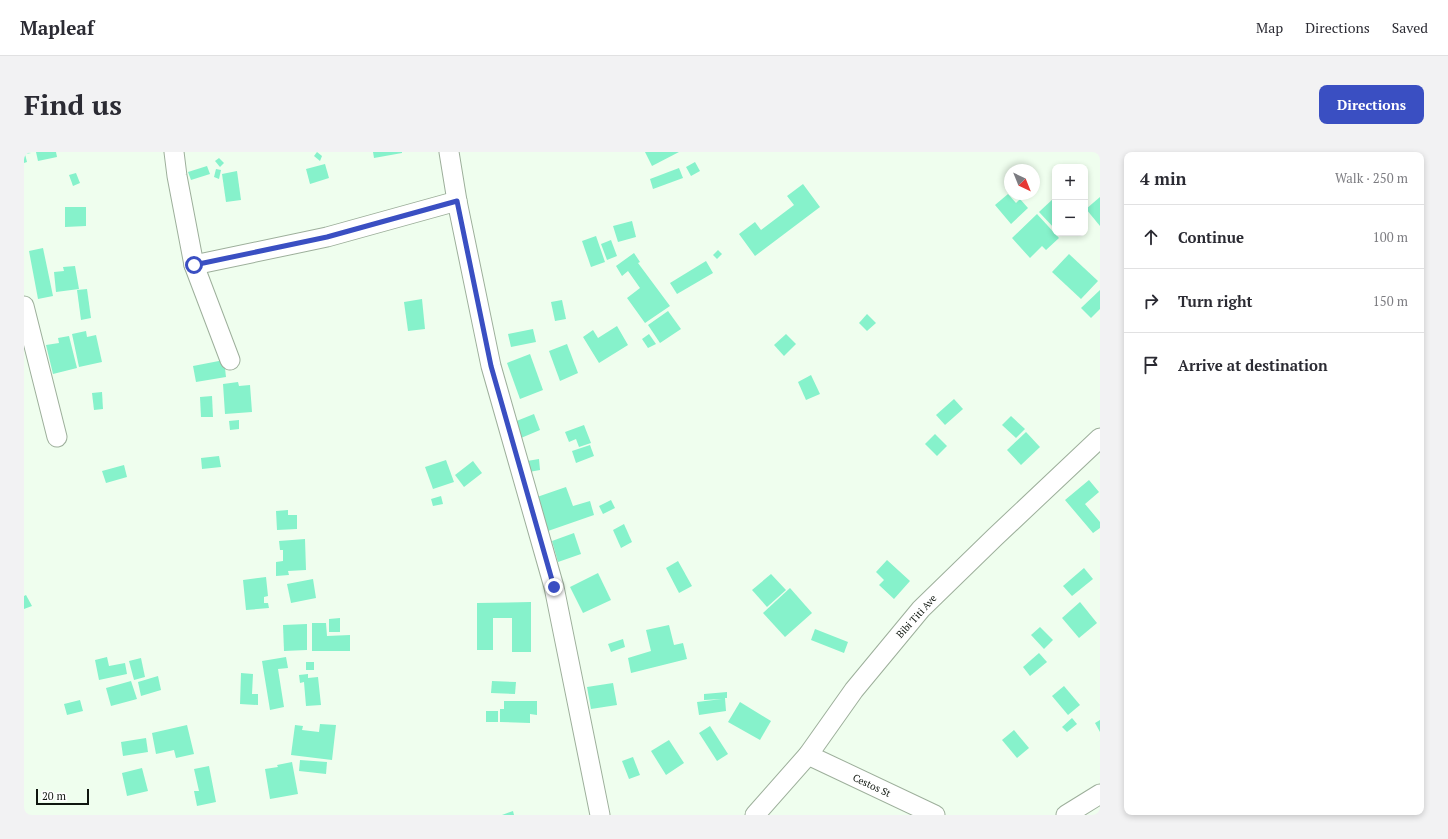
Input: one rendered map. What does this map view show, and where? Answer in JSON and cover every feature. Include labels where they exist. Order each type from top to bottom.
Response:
[{"type":"street","points":[[174,152],[176,176],[194,265],[230,360]]},
{"type":"street","points":[[449,152],[457,201],[491,366],[554,587],[600,815]]},
{"type":"street","points":[[194,265],[327,237],[457,201]]},
{"type":"street","points":[[24,306],[57,437]]},
{"type":"street","name":"Bibi Titi Ave","points":[[755,815],[808,755],[854,690],[921,609],[1100,438]]},
{"type":"street","name":"Cestos St","points":[[808,755],[935,815]]},
{"type":"street","points":[[1066,815],[1100,794]]},
{"type":"building","points":[[24,152],[31,153],[25,154],[27,162],[24,163]]},
{"type":"building","points":[[36,152],[56,152],[57,157],[38,161]]},
{"type":"building","points":[[317,152],[322,156],[320,161],[314,156]]},
{"type":"building","points":[[373,152],[402,152],[402,153],[374,158]]},
{"type":"building","points":[[645,152],[679,152],[652,166]]},
{"type":"building","points":[[219,158],[224,163],[220,167],[215,161]]},
{"type":"building","points":[[695,162],[700,171],[691,176],[686,167]]},
{"type":"building","points":[[325,164],[329,178],[310,184],[306,169]]},
{"type":"building","points":[[207,166],[210,174],[191,180],[188,172]]},
{"type":"building","points":[[679,168],[683,178],[653,189],[650,179]]},
{"type":"building","points":[[216,169],[221,170],[219,179],[214,177]]},
{"type":"building","points":[[237,171],[241,200],[226,202],[222,174]]},
{"type":"building","points":[[76,173],[80,183],[73,186],[69,175]]},
{"type":"building","points":[[803,184],[820,207],[755,256],[739,234],[755,222],[761,230],[794,205],[787,196]]},
{"type":"building","points":[[1004,197],[1004,200],[1013,200],[1016,203],[1021,200],[1028,208],[1011,224],[995,205]]},
{"type":"building","points":[[1100,197],[1100,226],[1088,211],[1088,207]]},
{"type":"building","points":[[1052,200],[1052,226],[1039,212]]},
{"type":"building","points":[[65,207],[86,207],[86,226],[65,227]]},
{"type":"building","points":[[1037,214],[1052,230],[1052,236],[1057,236],[1059,238],[1046,250],[1042,246],[1030,258],[1012,238]]},
{"type":"building","points":[[632,221],[636,237],[618,242],[613,226]]},
{"type":"building","points":[[596,236],[605,262],[591,267],[582,241]]},
{"type":"building","points":[[611,240],[617,256],[607,260],[601,244]]},
{"type":"building","points":[[43,248],[53,296],[38,299],[29,251]]},
{"type":"building","points":[[718,250],[722,254],[717,259],[713,255]]},
{"type":"building","points":[[634,253],[640,262],[638,263],[670,306],[645,323],[627,298],[640,288],[628,271],[622,276],[616,266]]},
{"type":"building","points":[[1069,254],[1098,281],[1081,299],[1052,272]]},
{"type":"building","points":[[706,261],[713,273],[677,294],[670,283]]},
{"type":"building","points":[[75,266],[79,289],[56,292],[54,272],[64,271],[63,267]]},
{"type":"building","points":[[87,289],[91,318],[81,320],[77,290]]},
{"type":"building","points":[[1100,290],[1100,309],[1091,318],[1081,308]]},
{"type":"building","points":[[422,299],[425,329],[408,331],[404,302]]},
{"type":"building","points":[[562,300],[566,319],[555,321],[551,302]]},
{"type":"building","points":[[668,311],[681,329],[660,343],[648,325]]},
{"type":"building","points":[[867,314],[876,323],[867,331],[859,323]]},
{"type":"building","points":[[617,326],[628,345],[599,363],[583,337],[593,330],[598,338]]},
{"type":"building","points":[[533,329],[536,342],[511,347],[508,334]]},
{"type":"building","points":[[86,331],[87,337],[96,335],[102,362],[79,367],[72,334]]},
{"type":"building","points":[[649,334],[656,344],[648,348],[642,339]]},
{"type":"building","points":[[786,334],[796,344],[784,356],[774,345]]},
{"type":"building","points":[[69,336],[77,368],[53,374],[46,345],[59,343],[58,338]]},
{"type":"building","points":[[567,344],[578,373],[560,381],[549,351]]},
{"type":"building","points":[[530,354],[543,390],[520,399],[507,363]]},
{"type":"building","points":[[224,360],[226,377],[196,382],[193,366]]},
{"type":"building","points":[[811,375],[820,394],[806,400],[798,382]]},
{"type":"building","points":[[238,382],[239,386],[250,385],[252,412],[225,414],[223,384]]},
{"type":"building","points":[[102,392],[103,409],[94,410],[92,393]]},
{"type":"building","points":[[212,396],[213,417],[201,417],[200,397]]},
{"type":"building","points":[[954,399],[963,409],[945,425],[936,415]]},
{"type":"building","points":[[534,414],[540,430],[521,438],[514,422]]},
{"type":"building","points":[[1011,416],[1025,429],[1016,438],[1002,425]]},
{"type":"building","points":[[239,420],[239,429],[230,430],[229,421]]},
{"type":"building","points":[[584,425],[591,443],[579,447],[576,439],[569,442],[565,432]]},
{"type":"building","points":[[1026,432],[1040,447],[1021,465],[1007,450]]},
{"type":"building","points":[[935,434],[947,446],[937,456],[925,444]]},
{"type":"building","points":[[590,445],[594,456],[576,463],[572,451]]},
{"type":"building","points":[[219,456],[221,467],[202,469],[201,458]]},
{"type":"building","points":[[539,459],[540,470],[529,472],[527,461]]},
{"type":"building","points":[[446,460],[454,482],[433,489],[425,467]]},
{"type":"building","points":[[473,461],[482,473],[464,487],[455,475]]},
{"type":"building","points":[[124,465],[127,477],[106,483],[102,471]]},
{"type":"building","points":[[1089,480],[1099,492],[1085,504],[1100,522],[1100,528],[1093,533],[1065,500]]},
{"type":"building","points":[[566,487],[573,506],[590,501],[594,515],[548,531],[537,497]]},
{"type":"building","points":[[441,496],[443,504],[433,506],[431,499]]},
{"type":"building","points":[[611,500],[615,508],[603,514],[599,506]]},
{"type":"building","points":[[288,510],[288,515],[297,515],[297,529],[277,530],[276,511]]},
{"type":"building","points":[[624,524],[632,542],[621,548],[613,530]]},
{"type":"building","points":[[574,533],[581,554],[558,562],[552,541]]},
{"type":"building","points":[[305,539],[306,570],[288,571],[289,575],[276,576],[276,562],[283,561],[283,550],[280,550],[279,541]]},
{"type":"building","points":[[887,560],[910,581],[894,599],[879,585],[884,580],[876,572]]},
{"type":"building","points":[[678,561],[692,586],[679,593],[666,568]]},
{"type":"building","points":[[1084,568],[1093,579],[1072,596],[1063,586]]},
{"type":"building","points":[[598,573],[611,600],[583,613],[570,587]]},
{"type":"building","points":[[771,574],[786,590],[767,607],[752,590]]},
{"type":"building","points":[[266,577],[268,596],[264,597],[264,603],[268,603],[269,608],[246,610],[243,580]]},
{"type":"building","points":[[313,579],[316,598],[291,603],[287,584]]},
{"type":"building","points":[[790,588],[812,613],[785,637],[763,613]]},
{"type":"building","points":[[26,595],[32,606],[24,609],[24,596]]},
{"type":"building","points":[[531,602],[531,652],[512,652],[512,618],[493,618],[493,650],[477,650],[477,603]]},
{"type":"building","points":[[1080,602],[1097,623],[1079,638],[1062,618]]},
{"type":"building","points":[[340,618],[340,632],[329,632],[329,619]]},
{"type":"building","points":[[312,623],[326,623],[327,636],[350,635],[350,651],[312,651]]},
{"type":"building","points":[[307,624],[307,650],[284,651],[283,625]]},
{"type":"building","points":[[669,625],[674,645],[683,643],[687,659],[631,673],[628,658],[651,651],[646,630]]},
{"type":"building","points":[[1040,627],[1053,640],[1044,649],[1031,635]]},
{"type":"building","points":[[815,629],[848,642],[844,653],[811,640]]},
{"type":"building","points":[[623,639],[625,647],[611,652],[608,644]]},
{"type":"building","points":[[1039,653],[1047,662],[1030,676],[1023,667]]},
{"type":"building","points":[[107,657],[109,666],[125,663],[127,674],[99,680],[95,660]]},
{"type":"building","points":[[286,657],[288,668],[278,669],[284,707],[270,710],[262,661]]},
{"type":"building","points":[[141,658],[145,677],[134,680],[129,661]]},
{"type":"building","points":[[306,662],[314,662],[314,670],[306,670]]},
{"type":"building","points":[[241,673],[253,674],[252,694],[258,694],[258,705],[240,704]]},
{"type":"building","points":[[308,674],[308,678],[318,677],[321,705],[306,706],[304,682],[300,683],[299,675]]},
{"type":"building","points":[[158,676],[161,690],[141,696],[138,682]]},
{"type":"building","points":[[131,681],[137,699],[111,706],[106,688]]},
{"type":"building","points":[[492,681],[516,682],[515,694],[491,693]]},
{"type":"building","points":[[613,683],[617,705],[591,709],[587,687]]},
{"type":"building","points":[[1064,686],[1080,705],[1068,715],[1052,696]]},
{"type":"building","points":[[727,692],[727,698],[725,698],[726,711],[699,715],[697,702],[722,699],[704,700],[704,694]]},
{"type":"building","points":[[80,700],[83,711],[67,715],[64,704]]},
{"type":"building","points":[[504,701],[537,701],[537,715],[530,714],[530,723],[500,722],[500,709],[504,709]]},
{"type":"building","points":[[740,702],[771,721],[760,740],[728,722]]},
{"type":"building","points":[[486,711],[498,711],[498,722],[486,722]]},
{"type":"building","points":[[1072,718],[1077,724],[1067,732],[1062,727]]},
{"type":"building","points":[[1100,720],[1100,732],[1095,723]]},
{"type":"building","points":[[320,724],[336,725],[332,760],[291,755],[295,725],[303,726],[302,730],[319,732]]},
{"type":"building","points":[[187,725],[194,754],[176,758],[174,750],[156,754],[152,733]]},
{"type":"building","points":[[710,726],[728,754],[717,761],[699,733]]},
{"type":"building","points":[[1014,730],[1029,748],[1017,758],[1002,740]]},
{"type":"building","points":[[146,738],[148,752],[123,756],[121,742]]},
{"type":"building","points":[[669,740],[684,763],[666,775],[651,751]]},
{"type":"building","points":[[633,757],[640,775],[629,779],[622,761]]},
{"type":"building","points":[[300,760],[327,762],[326,774],[299,771]]},
{"type":"building","points":[[292,762],[298,794],[270,799],[265,769],[278,767],[277,765]]},
{"type":"building","points":[[209,766],[216,802],[197,806],[194,791],[199,791],[194,769]]},
{"type":"building","points":[[142,768],[148,791],[127,796],[122,773]]},
{"type":"building","points":[[513,811],[514,815],[502,815]]},
{"type":"route","points":[[194,265],[327,237],[457,201],[491,366],[554,587]]}]
